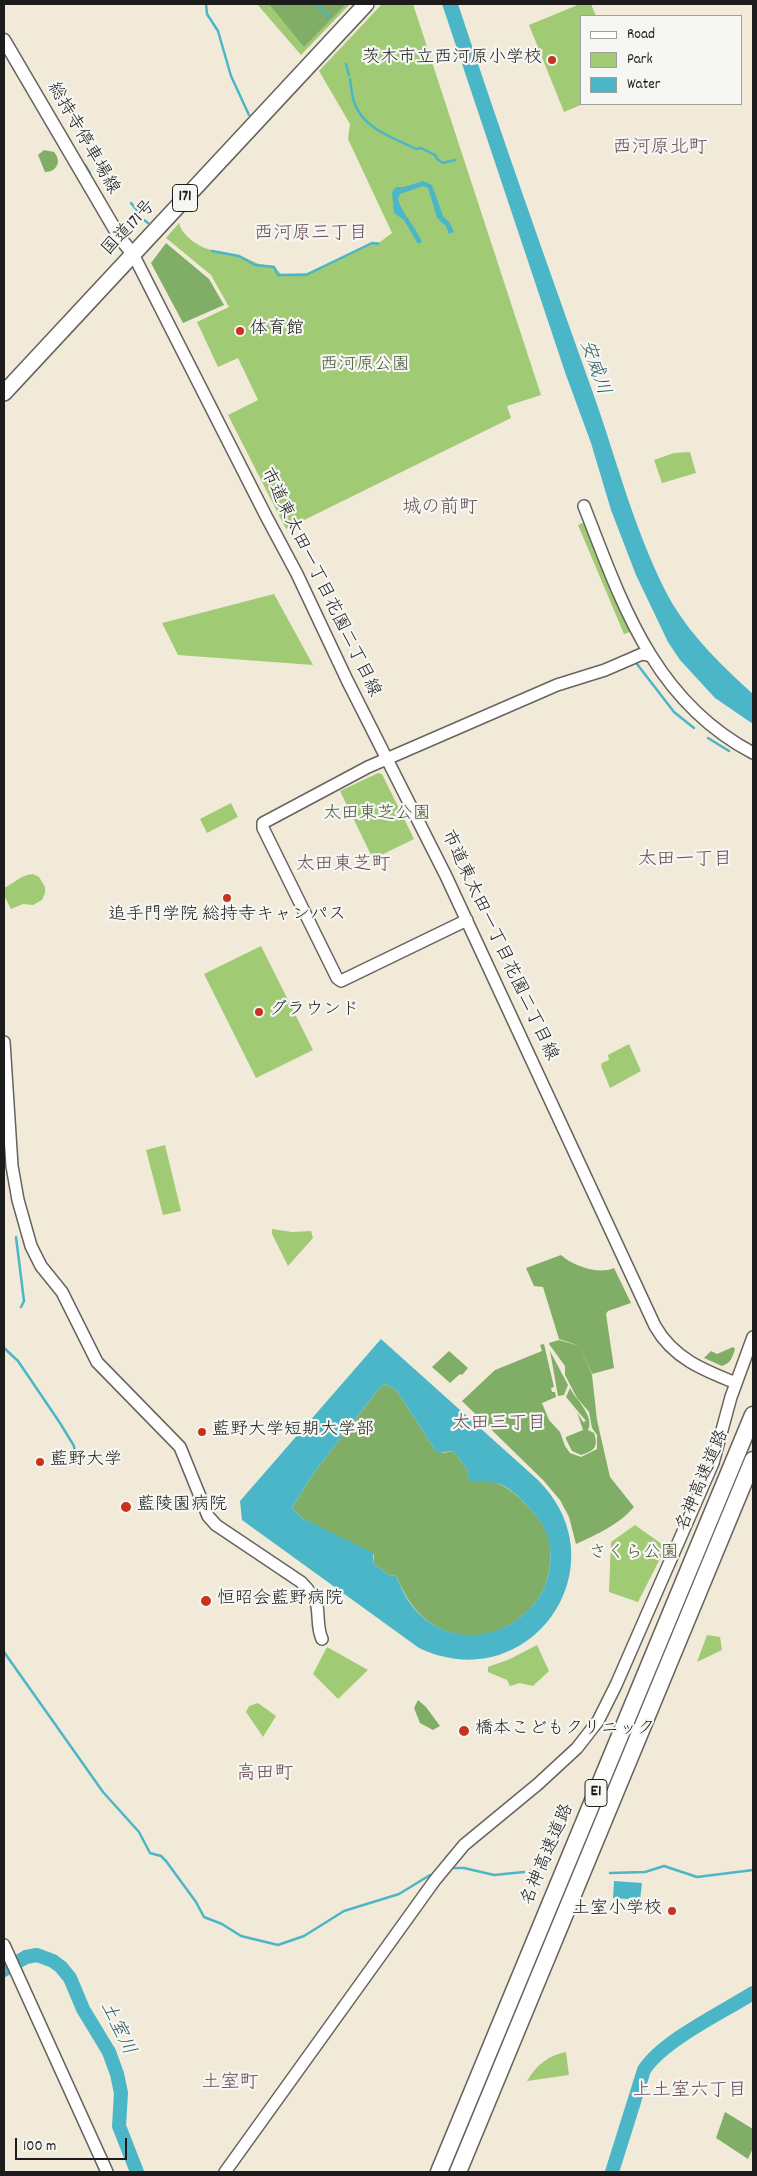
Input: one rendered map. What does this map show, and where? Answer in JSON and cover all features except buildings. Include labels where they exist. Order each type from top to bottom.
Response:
[{"type":"highway","name":"国道171号","points":[[4,393],[366,4]]},
{"type":"highway","name":"名神高速道路","points":[[439,2172],[753,1415]]},
{"type":"highway","name":"名神高速道路","points":[[458,2172],[753,1460]]},
{"type":"main road","name":"総持寺停車場線","points":[[4,40],[120,238],[133,254]]},
{"type":"street","name":"市道東太田一丁目花園二丁目線","points":[[133,254],[297,574],[467,920],[606,1224],[659,1334],[670,1347],[689,1362],[736,1383]]},
{"type":"street","points":[[584,506],[613,580],[651,656],[682,700],[710,725],[753,753]]},
{"type":"street","points":[[467,920],[344,981],[339,979],[263,825],[266,820],[387,759],[557,685],[606,670],[642,654],[651,656]]},
{"type":"street","points":[[4,1042],[15,1184],[27,1236],[38,1261],[62,1292],[98,1362],[180,1447],[208,1516],[216,1525],[301,1582],[312,1594],[317,1605],[318,1630],[322,1639]]},
{"type":"street","points":[[225,2172],[435,1880],[458,1851],[558,1767],[578,1748],[598,1721],[616,1685],[714,1463],[736,1383],[753,1337]]},
{"type":"street","points":[[4,1945],[107,2172]]},
{"type":"green space","points":[[257,4],[350,4],[301,55]]},
{"type":"green space","points":[[269,4],[346,4],[304,47]]},
{"type":"green space","name":"西河原公園","points":[[382,4],[413,4],[541,395],[507,406],[511,418],[286,529],[228,415],[258,400],[238,358],[218,367],[197,322],[229,307],[211,275],[166,238],[179,223],[188,237],[197,244],[212,250],[212,252],[239,255],[259,264],[274,266],[281,274],[307,273],[373,242],[380,242],[392,233],[348,139],[350,124],[319,71]]},
{"type":"green space","points":[[580,4],[591,4],[596,15],[580,15],[581,105],[564,112],[529,25]]},
{"type":"green space","points":[[44,150],[54,152],[58,159],[55,168],[49,172],[45,172],[38,155]]},
{"type":"green space","points":[[166,243],[209,279],[224,305],[183,323],[151,263]]},
{"type":"green space","points":[[690,452],[696,473],[662,483],[654,460],[674,453]]},
{"type":"green space","points":[[584,522],[630,632],[624,634],[578,525]]},
{"type":"green space","points":[[274,594],[313,665],[178,655],[162,623]]},
{"type":"green space","name":"太田東芝公園","points":[[378,773],[382,774],[414,839],[373,859],[340,791]]},
{"type":"green space","points":[[231,803],[238,817],[207,833],[200,819]]},
{"type":"green space","points":[[33,874],[39,877],[45,887],[42,900],[33,905],[23,904],[11,909],[4,895],[4,888],[21,878]]},
{"type":"green space","name":"グラウンド","points":[[261,946],[313,1050],[256,1078],[204,974]]},
{"type":"green space","points":[[629,1044],[641,1071],[610,1088],[601,1066],[602,1063],[609,1060],[608,1055]]},
{"type":"green space","points":[[165,1145],[181,1211],[163,1215],[146,1150]]},
{"type":"green space","points":[[272,1229],[292,1232],[311,1231],[313,1238],[288,1266],[272,1234]]},
{"type":"green space","points":[[561,1255],[572,1263],[594,1270],[614,1268],[631,1303],[608,1311],[606,1314],[614,1368],[592,1374],[580,1346],[559,1339],[543,1287],[534,1286],[526,1268]]},
{"type":"green space","points":[[559,1340],[580,1346],[592,1375],[597,1420],[610,1477],[634,1507],[615,1524],[576,1544],[569,1517],[560,1500],[543,1480],[462,1401],[495,1370],[542,1351],[540,1345],[544,1344],[554,1387],[551,1388],[552,1392],[555,1392],[556,1397],[542,1403],[549,1420],[560,1432],[565,1446],[570,1453],[581,1457],[597,1449],[597,1435],[592,1428],[589,1412],[577,1398],[565,1375],[565,1366],[549,1344]]},
{"type":"green space","points":[[733,1347],[735,1349],[731,1360],[722,1366],[704,1358],[711,1351],[717,1354]]},
{"type":"green space","points":[[449,1351],[468,1368],[462,1375],[460,1374],[450,1383],[432,1367]]},
{"type":"green space","points":[[550,1351],[568,1385],[564,1395],[558,1396]]},
{"type":"green space","points":[[386,1384],[397,1391],[435,1450],[443,1453],[453,1451],[467,1469],[469,1480],[495,1483],[509,1490],[534,1513],[543,1525],[550,1543],[551,1557],[546,1584],[537,1601],[524,1615],[508,1626],[491,1633],[472,1635],[453,1633],[435,1626],[411,1604],[396,1576],[389,1575],[374,1564],[374,1555],[302,1518],[292,1508],[313,1474],[381,1386]]},
{"type":"green space","points":[[570,1388],[587,1414],[589,1419],[588,1430],[594,1433],[596,1442],[592,1450],[581,1455],[572,1451],[566,1439],[566,1437],[583,1430],[577,1412],[583,1422],[586,1421],[566,1397]]},
{"type":"green space","name":"さくら公園","points":[[635,1525],[666,1547],[638,1602],[609,1592],[611,1542]]},
{"type":"green space","points":[[707,1635],[720,1637],[722,1650],[697,1662]]},
{"type":"green space","points":[[537,1645],[549,1671],[533,1686],[520,1683],[510,1686],[507,1680],[488,1672],[488,1667],[510,1659]]},
{"type":"green space","points":[[327,1647],[368,1670],[338,1699],[313,1674]]},
{"type":"green space","points":[[418,1700],[426,1707],[440,1726],[433,1730],[420,1723],[414,1708]]},
{"type":"green space","points":[[258,1703],[276,1716],[263,1737],[246,1712],[249,1706]]},
{"type":"green space","points":[[566,2052],[569,2075],[527,2081],[534,2070],[544,2062]]},
{"type":"green space","points":[[725,2112],[753,2129],[753,2148],[748,2159],[716,2138]]},
{"type":"water","points":[[442,4],[458,4],[507,150],[602,419],[628,500],[648,553],[659,578],[680,616],[720,663],[753,694],[753,724],[715,698],[680,660],[668,642],[636,575],[611,510],[591,443],[566,375]]},
{"type":"water","points":[[423,181],[432,185],[443,216],[450,223],[454,232],[449,234],[446,226],[437,218],[428,188],[423,186],[400,194],[398,199],[422,242],[418,244],[404,220],[394,213],[392,192],[396,187],[404,187]]},
{"type":"water","points":[[381,1339],[538,1480],[562,1514],[571,1550],[567,1585],[552,1616],[528,1640],[496,1656],[459,1659],[419,1648],[242,1520],[240,1501]],"holes":[[[386,1384],[397,1391],[435,1450],[439,1453],[453,1451],[467,1469],[469,1481],[496,1483],[512,1491],[534,1513],[546,1531],[550,1544],[550,1566],[545,1586],[534,1604],[520,1618],[503,1628],[484,1634],[464,1635],[445,1630],[426,1620],[408,1600],[396,1576],[389,1575],[374,1564],[373,1553],[302,1518],[292,1508],[313,1474],[381,1386]]]},
{"type":"water","points":[[614,1881],[642,1883],[640,1900],[613,1898]]},
{"type":"waterway","points":[[206,4],[207,14],[218,31],[231,76],[249,115]]},
{"type":"waterway","points":[[316,4],[329,17]]},
{"type":"waterway","points":[[346,64],[349,75]]},
{"type":"waterway","points":[[350,79],[354,102],[358,111],[372,126],[380,132],[416,149],[421,148],[435,155],[443,163],[455,160]]},
{"type":"waterway","points":[[85,165],[90,173]]},
{"type":"waterway","points":[[131,203],[139,213]]},
{"type":"waterway","points":[[144,220],[148,223]]},
{"type":"waterway","points":[[212,251],[239,256],[255,265],[274,267],[278,275],[306,275],[372,243],[378,244]]},
{"type":"waterway","points":[[637,664],[674,712],[694,728]]},
{"type":"waterway","points":[[708,738],[729,751]]},
{"type":"waterway","points":[[16,1237],[24,1301],[21,1307]]},
{"type":"waterway","points":[[4,1348],[18,1361],[60,1423],[74,1446],[75,1457],[80,1466]]},
{"type":"waterway","points":[[4,1652],[103,1792],[139,1832],[150,1853],[161,1856],[166,1861],[196,1902],[204,1917],[222,1924],[241,1936],[278,1945],[304,1936],[344,1911],[399,1894],[430,1875]]},
{"type":"waterway","points":[[610,1873],[645,1872],[664,1866],[697,1877],[753,1870]]},
{"type":"waterway","points":[[454,1868],[464,1868],[494,1875],[524,1872]]},
{"type":"waterway","points":[[530,1871],[538,1870]]},
{"type":"waterway","name":"土室川","points":[[4,1970],[26,1957],[37,1955],[53,1961],[70,1978],[83,2009],[109,2052],[117,2074],[121,2093],[119,2126],[137,2172]]},
{"type":"waterway","points":[[612,2172],[644,2070],[664,2048],[678,2038],[753,1993]]},
{"type":"place","name":"茨木市立西河原小学校","points":[[552,60]]},
{"type":"place","name":"体育館","points":[[240,331]]},
{"type":"place","name":"追手門学院 総持寺キャンパス","points":[[227,898]]},
{"type":"place","name":"グラウンド","points":[[259,1012]]},
{"type":"place","name":"藍野大学短期大学部","points":[[202,1432]]},
{"type":"place","name":"藍野大学","points":[[40,1462]]},
{"type":"place","name":"藍陵園病院","points":[[126,1507]]},
{"type":"place","name":"恒昭会藍野病院","points":[[206,1601]]},
{"type":"place","name":"橋本こどもクリニック","points":[[464,1731]]},
{"type":"place","name":"土室小学校","points":[[672,1911]]},
{"type":"district","name":"西河原北町","points":[[660,149]]},
{"type":"district","name":"西河原三丁目","points":[[311,235]]},
{"type":"district","name":"城の前町","points":[[440,509]]},
{"type":"district","name":"太田一丁目","points":[[685,861]]},
{"type":"district","name":"太田東芝町","points":[[343,866]]},
{"type":"district","name":"太田三丁目","points":[[499,1425]]},
{"type":"district","name":"高田町","points":[[265,1775]]},
{"type":"district","name":"土室町","points":[[230,2084]]},
{"type":"district","name":"上土室六丁目","points":[[690,2092]]},
{"type":"water label","name":"安威川","points":[[593,368]]}]
